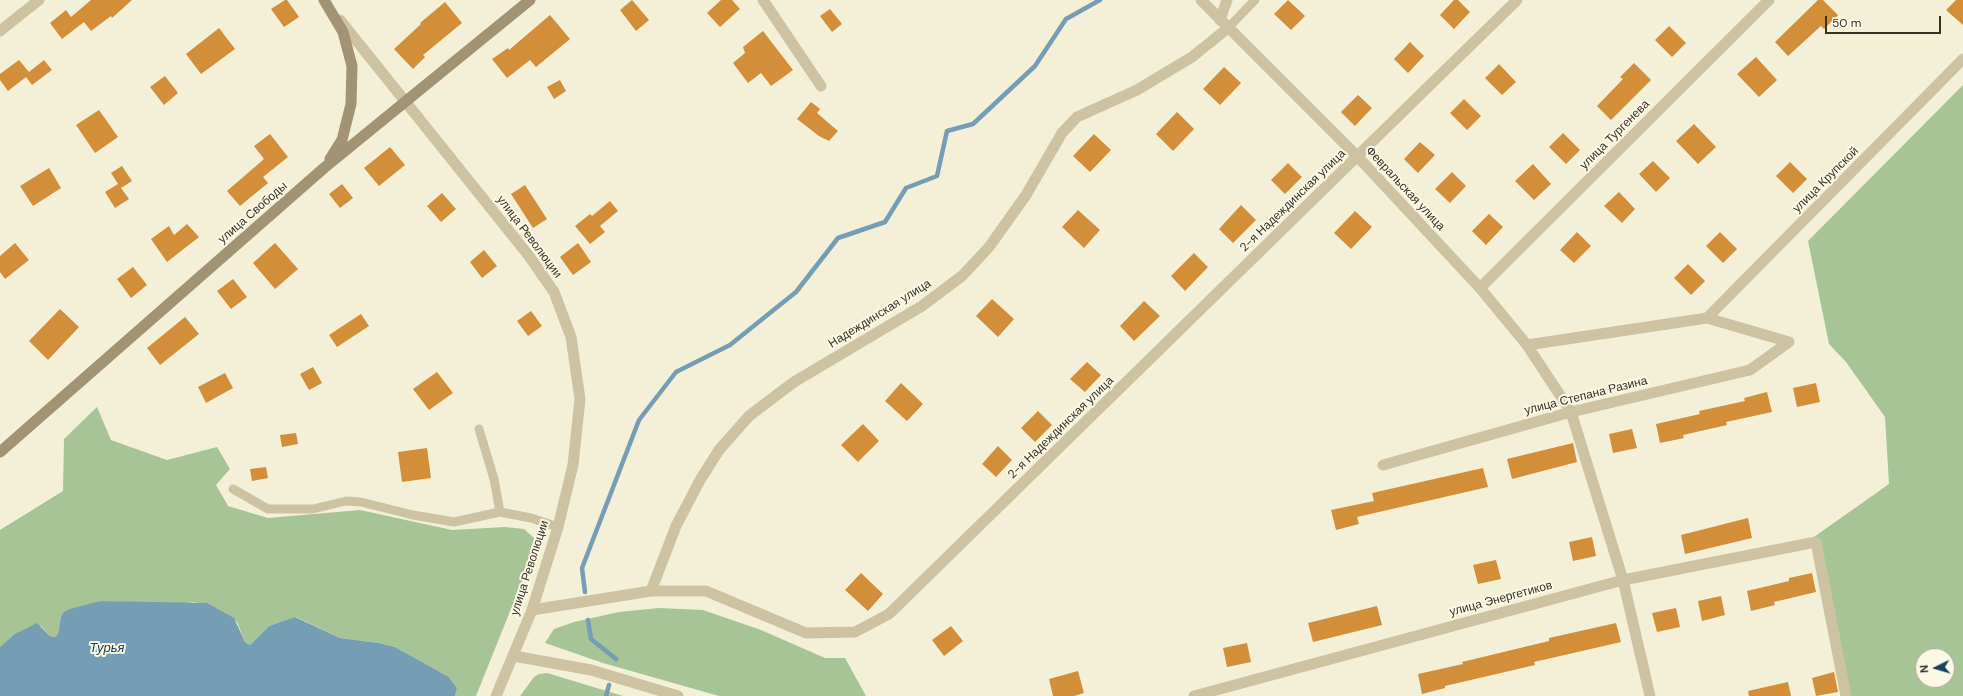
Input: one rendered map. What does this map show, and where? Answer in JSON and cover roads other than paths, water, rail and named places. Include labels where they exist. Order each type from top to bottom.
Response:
[{"type":"main road","points":[[324,0],[343,32],[352,66],[351,104],[342,140],[324,168]]},
{"type":"main road","name":"улица Свободы","points":[[0,452],[324,168],[530,0]]},
{"type":"street","points":[[0,30],[39,0]]},
{"type":"street","name":"улица Революции","points":[[324,0],[529,256],[554,292],[571,337],[580,399],[573,465],[558,527],[532,610],[496,696]]},
{"type":"street","points":[[763,0],[821,86]]},
{"type":"street","name":"Февральская улица","points":[[1201,0],[1357,156],[1480,288],[1527,345],[1571,412],[1623,580],[1650,696]]},
{"type":"street","points":[[1224,24],[1227,0]]},
{"type":"street","name":"2-я Надеждинская улица","points":[[532,610],[651,591],[706,591],[806,633],[855,632],[889,614],[1517,0]]},
{"type":"street","name":"улица Тургенева","points":[[1480,288],[1769,0]]},
{"type":"street","name":"Надеждинская улица","points":[[651,591],[676,526],[699,482],[719,450],[749,416],[794,382],[922,306],[962,276],[989,247],[1026,195],[1062,133],[1077,116],[1137,90],[1192,57],[1224,24]]},
{"type":"street","name":"улица Крупской","points":[[1707,318],[1963,59]]},
{"type":"street","points":[[1527,345],[1707,318]]},
{"type":"street","name":"улица Степана Разина","points":[[1383,465],[1571,412],[1750,370],[1789,342],[1707,318]]},
{"type":"street","name":"улица Энергетиков","points":[[1195,696],[1623,580],[1816,542],[1846,696]]},
{"type":"street","points":[[514,656],[591,670],[678,696]]},
{"type":"lane","points":[[1224,24],[1255,0]]},
{"type":"lane","points":[[479,430],[494,479],[500,512]]},
{"type":"lane","points":[[233,489],[268,509],[313,509],[346,501],[361,502],[413,515],[454,522],[500,512],[531,518],[558,527]]},
{"type":"water","name":"Турья","points":[[100,601],[207,603],[234,618],[245,642],[250,645],[269,626],[295,617],[340,638],[379,643],[395,647],[449,677],[457,688],[455,696],[0,696],[0,647],[15,634],[37,623],[50,636],[55,637],[58,634],[61,616],[64,612]]},
{"type":"waterway","points":[[585,592],[582,568],[639,420],[676,372],[730,345],[796,292],[838,238],[885,222],[906,188],[937,176],[947,131],[973,124],[1035,66],[1066,19],[1100,0]]},
{"type":"waterway","points":[[588,620],[591,639],[616,659]]},
{"type":"waterway","points":[[606,696],[609,685]]}]
